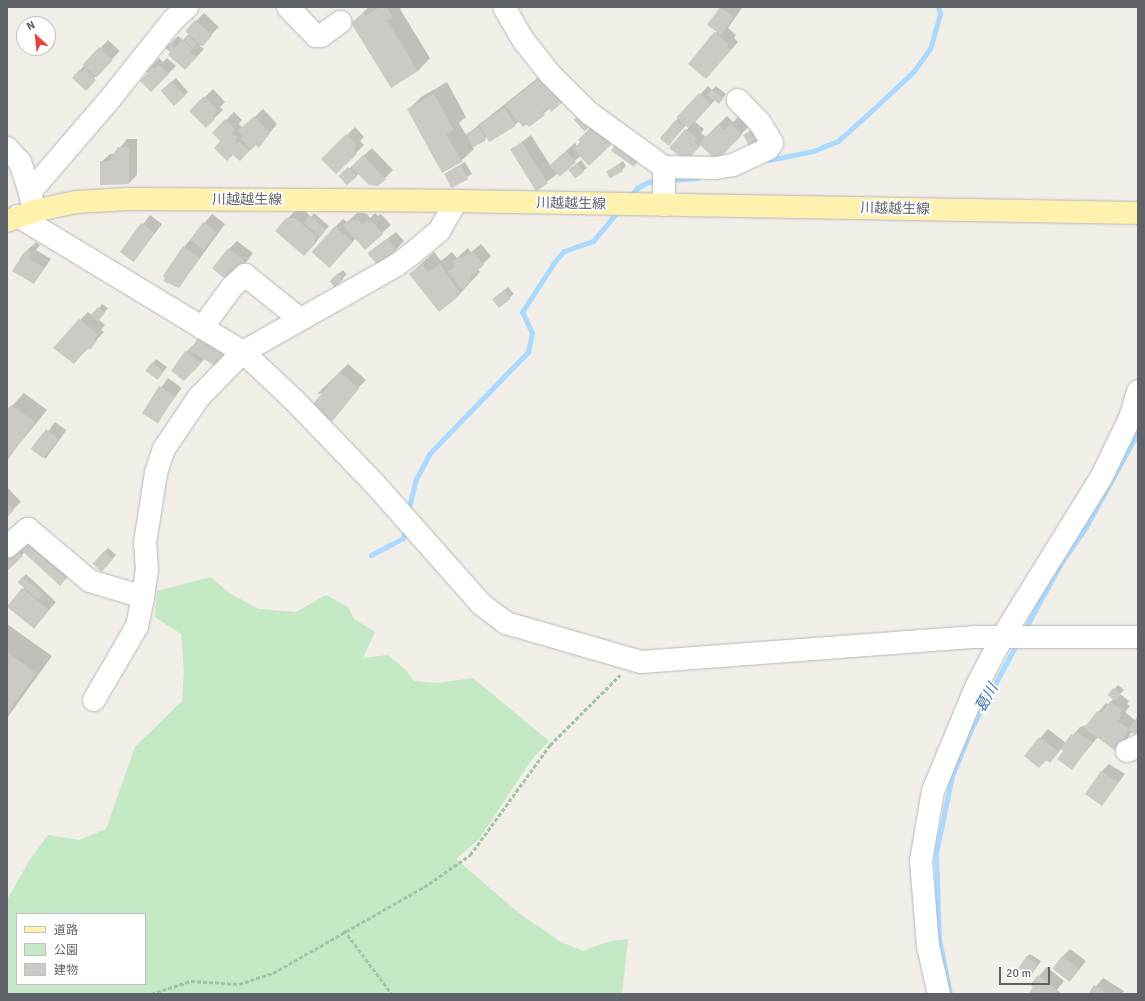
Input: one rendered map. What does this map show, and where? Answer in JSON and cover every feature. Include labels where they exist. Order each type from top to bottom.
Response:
[{"type":"main road","name":"川越越生線","points":[[22,210],[76,202],[128,199],[456,201],[664,206],[1138,213]]},
{"type":"street","points":[[22,210],[187,7]]},
{"type":"street","points":[[288,7],[316,36],[320,36],[340,22]]},
{"type":"street","points":[[504,7],[524,41],[550,74],[589,113],[664,167],[715,168],[733,165],[768,149],[772,143],[764,129],[738,100]]},
{"type":"street","points":[[7,148],[20,162],[22,210]]},
{"type":"street","points":[[664,167],[664,206]]},
{"type":"street","points":[[94,700],[137,626],[143,598],[146,570],[145,543],[156,473],[164,449],[199,397],[243,352],[395,266],[414,252],[439,231],[456,201]]},
{"type":"street","points":[[22,210],[202,328],[243,352],[285,390],[374,483],[481,604],[506,623],[588,645],[641,662],[1003,636],[1138,637]]},
{"type":"street","points":[[202,328],[232,287],[245,275],[300,319]]},
{"type":"street","points":[[939,994],[928,946],[921,861],[933,791],[976,687],[1003,636],[1101,478],[1130,418],[1138,391]]},
{"type":"street","points":[[7,548],[28,529],[90,581],[143,598]]},
{"type":"path","points":[[151,994],[191,980],[239,984],[256,979],[299,960],[330,942],[344,930],[424,888],[470,855],[550,745],[618,676],[641,662]]},
{"type":"path","points":[[344,930],[392,994]]},
{"type":"green space","points":[[211,577],[229,593],[259,609],[296,612],[326,595],[348,607],[354,619],[375,632],[363,658],[388,655],[407,671],[414,681],[437,683],[473,678],[549,741],[533,758],[479,839],[456,859],[520,914],[561,942],[583,951],[607,942],[628,939],[622,994],[7,993],[7,900],[29,861],[48,835],[79,840],[106,829],[135,747],[182,701],[184,672],[181,634],[155,617],[157,591]]},
{"type":"building","points":[[380,7],[386,7],[393,18],[387,21],[418,71],[391,88],[351,23],[363,13],[365,16]]},
{"type":"building","points":[[720,7],[734,17],[721,35],[707,25]]},
{"type":"building","points":[[195,20],[212,35],[203,46],[185,31]]},
{"type":"building","points":[[714,32],[729,44],[727,47],[731,50],[706,79],[688,64]]},
{"type":"building","points":[[189,36],[197,44],[193,48],[185,40]]},
{"type":"building","points":[[182,40],[193,49],[190,52],[197,57],[185,70],[168,55],[170,52],[165,48],[169,43],[175,48]]},
{"type":"building","points":[[99,47],[113,60],[97,78],[83,65]]},
{"type":"building","points":[[151,65],[155,69],[159,65],[169,74],[151,92],[140,81],[148,73],[145,71]]},
{"type":"building","points":[[85,69],[96,80],[86,91],[72,78],[79,70],[82,72]]},
{"type":"building","points":[[542,76],[563,102],[551,112],[548,107],[542,112],[545,115],[529,127],[527,124],[523,127],[505,105]]},
{"type":"building","points":[[172,81],[185,96],[174,106],[161,91]]},
{"type":"building","points":[[712,89],[723,99],[719,104],[707,95]]},
{"type":"building","points":[[699,93],[711,104],[688,128],[676,117]]},
{"type":"building","points":[[434,94],[454,130],[446,134],[462,162],[442,173],[407,109]]},
{"type":"building","points":[[204,96],[218,111],[212,116],[215,119],[206,128],[189,111]]},
{"type":"building","points":[[505,108],[516,126],[489,142],[478,124]]},
{"type":"building","points":[[581,113],[592,125],[585,132],[574,120]]},
{"type":"building","points":[[254,116],[270,133],[259,148],[256,145],[251,150],[241,139],[243,136],[238,131]]},
{"type":"building","points":[[225,119],[235,129],[232,133],[238,138],[235,141],[237,144],[239,142],[249,151],[240,161],[233,155],[227,161],[214,148],[220,141],[212,133]]},
{"type":"building","points":[[675,120],[684,127],[669,146],[660,139]]},
{"type":"building","points":[[718,124],[724,130],[730,124],[742,135],[717,161],[699,144]]},
{"type":"building","points":[[593,125],[612,144],[589,166],[573,149],[580,142],[578,140]]},
{"type":"building","points":[[479,127],[486,140],[473,147],[466,134]]},
{"type":"building","points":[[757,127],[766,143],[752,151],[743,135]]},
{"type":"building","points":[[685,129],[697,138],[694,141],[699,146],[687,162],[669,148]]},
{"type":"building","points":[[346,134],[357,145],[353,150],[357,154],[336,174],[321,159]]},
{"type":"building","points":[[618,141],[641,157],[634,167],[611,151]]},
{"type":"building","points":[[522,142],[548,184],[536,191],[510,149]]},
{"type":"building","points":[[118,147],[129,147],[129,184],[100,185],[100,161],[109,161]]},
{"type":"building","points":[[566,151],[576,162],[560,177],[550,166]]},
{"type":"building","points":[[363,155],[386,179],[378,186],[369,185],[351,167]]},
{"type":"building","points":[[577,163],[584,172],[575,178],[568,170]]},
{"type":"building","points":[[619,164],[623,171],[610,178],[606,172]]},
{"type":"building","points":[[461,165],[468,179],[451,188],[444,174]]},
{"type":"building","points":[[348,167],[357,177],[347,185],[338,176]]},
{"type":"building","points":[[310,216],[326,230],[320,237],[304,223]]},
{"type":"building","points":[[286,218],[295,218],[317,237],[314,240],[316,243],[304,256],[275,231]]},
{"type":"building","points":[[349,220],[359,221],[362,225],[367,220],[370,223],[372,221],[383,234],[365,250],[343,225]]},
{"type":"building","points":[[203,222],[217,232],[204,250],[190,240]]},
{"type":"building","points":[[141,223],[155,233],[134,262],[120,252]]},
{"type":"building","points":[[335,226],[353,242],[329,268],[312,252]]},
{"type":"building","points":[[387,239],[397,250],[380,268],[367,253]]},
{"type":"building","points":[[183,246],[200,258],[179,288],[163,281],[165,278],[163,276]]},
{"type":"building","points":[[228,248],[246,262],[230,283],[212,268]]},
{"type":"building","points":[[27,250],[32,253],[29,258],[44,268],[34,284],[12,271]]},
{"type":"building","points":[[472,251],[484,265],[470,277],[472,280],[462,289],[448,272],[455,266],[452,262],[459,256],[462,259]]},
{"type":"building","points":[[422,264],[428,272],[440,264],[460,293],[456,295],[458,297],[439,312],[409,274]]},
{"type":"building","points":[[338,273],[344,279],[335,287],[330,281]]},
{"type":"building","points":[[504,290],[511,299],[499,308],[492,299]]},
{"type":"building","points":[[98,307],[105,313],[98,321],[91,315]]},
{"type":"building","points":[[79,319],[98,334],[94,339],[97,341],[90,350],[87,348],[74,364],[53,348]]},
{"type":"building","points":[[199,336],[225,352],[216,367],[190,350]]},
{"type":"building","points":[[185,351],[201,363],[184,381],[171,371]]},
{"type":"building","points":[[152,362],[164,371],[157,380],[145,371]]},
{"type":"building","points":[[339,372],[359,388],[332,422],[312,405]]},
{"type":"building","points":[[159,386],[175,396],[158,423],[142,413]]},
{"type":"building","points":[[11,405],[35,422],[7,461],[7,410]]},
{"type":"building","points":[[46,429],[59,439],[43,459],[31,449]]},
{"type":"building","points":[[7,503],[14,510],[7,517]]},
{"type":"building","points":[[28,542],[68,576],[60,586],[21,550]]},
{"type":"building","points":[[16,549],[23,556],[7,571],[7,559]]},
{"type":"building","points":[[104,551],[113,559],[102,572],[93,564]]},
{"type":"building","points":[[22,577],[43,594],[39,599],[18,582]]},
{"type":"building","points":[[22,588],[49,610],[34,629],[7,607]]},
{"type":"building","points":[[7,652],[36,673],[7,714]]},
{"type":"building","points":[[1113,688],[1121,694],[1116,701],[1108,695]]},
{"type":"building","points":[[1110,701],[1122,710],[1120,713],[1122,715],[1118,721],[1128,728],[1124,739],[1126,740],[1117,752],[1084,728],[1097,711],[1101,713]]},
{"type":"building","points":[[1138,716],[1138,731],[1135,735],[1128,730]]},
{"type":"building","points":[[1077,732],[1092,743],[1072,770],[1057,759],[1063,751],[1061,749],[1071,734],[1074,736]]},
{"type":"building","points":[[1039,737],[1059,752],[1050,763],[1046,760],[1039,768],[1024,756]]},
{"type":"building","points":[[1101,771],[1118,783],[1102,806],[1085,794]]},
{"type":"building","points":[[1062,956],[1079,969],[1069,981],[1052,969]]},
{"type":"building","points":[[1026,957],[1038,965],[1030,976],[1018,969]]},
{"type":"building","points":[[1038,975],[1057,990],[1054,994],[1028,994],[1033,987],[1030,985]]},
{"type":"building","points":[[1094,985],[1108,994],[1088,994]]},
{"type":"waterway","points":[[769,160],[813,151],[838,141],[867,115],[913,72],[930,49],[940,13],[938,7]]},
{"type":"waterway","points":[[670,180],[697,178]]},
{"type":"waterway","points":[[629,197],[637,188],[648,182],[660,181]]},
{"type":"waterway","points":[[408,512],[415,481],[430,453],[528,352],[532,333],[522,312],[555,261],[564,251],[593,241],[618,211]]},
{"type":"waterway","name":"葛川","points":[[1024,631],[1061,563],[1086,527],[1138,432]]},
{"type":"waterway","points":[[371,555],[403,538],[405,527]]},
{"type":"waterway","name":"葛川","points":[[950,994],[939,939],[936,853],[952,776],[972,727],[1017,643]]}]
